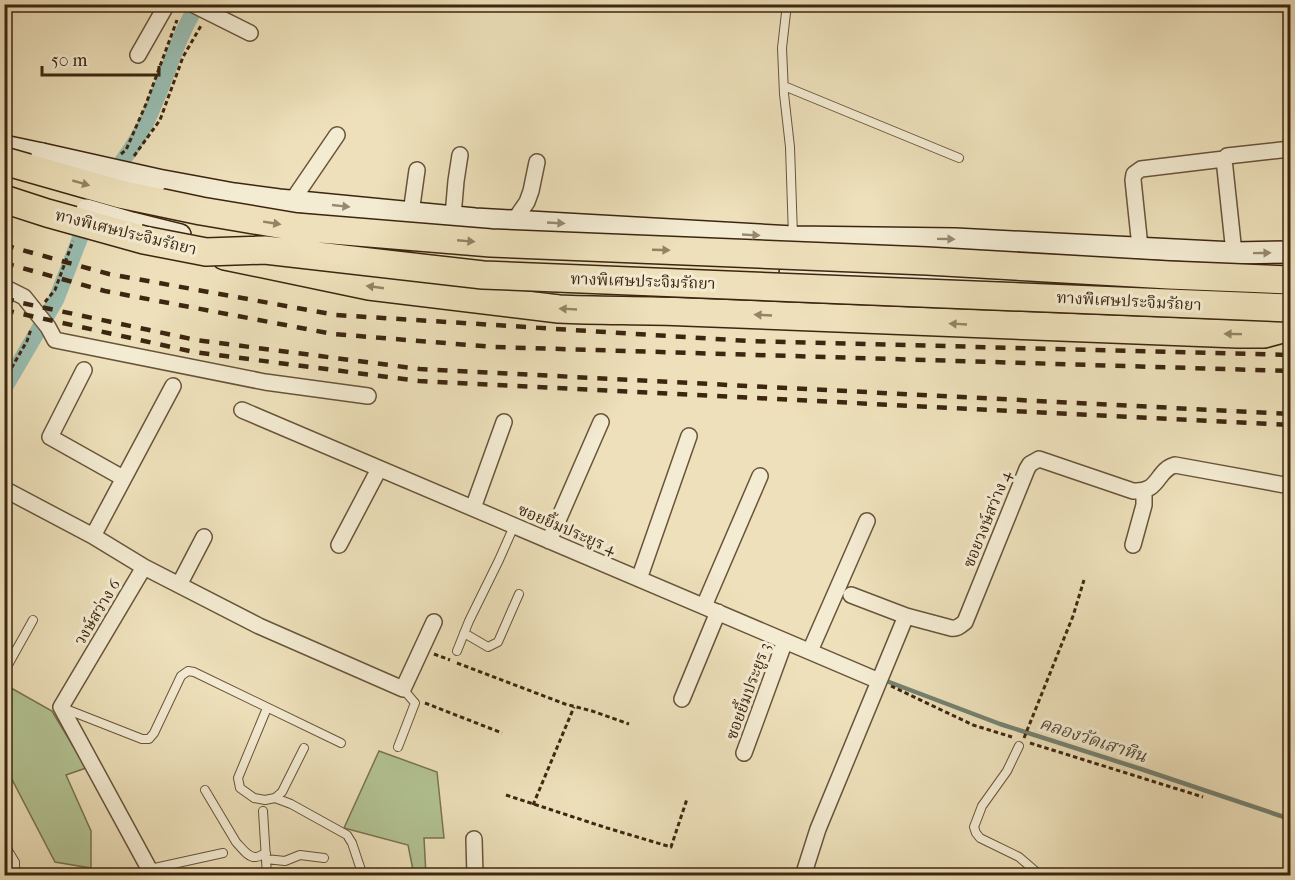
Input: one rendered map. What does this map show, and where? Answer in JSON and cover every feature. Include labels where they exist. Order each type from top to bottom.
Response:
[{"type":"highway","name":"ทางพิเศษประจิมรัถยา","points":[[4,161],[120,194],[201,211],[297,227],[491,243],[927,261],[1290,280]]},
{"type":"highway","name":"ทางพิเศษประจิมรัถยา","points":[[4,199],[144,240],[206,252],[265,250],[483,275],[1290,308]]},
{"type":"highway","points":[[206,252],[369,286],[559,309],[654,310],[1238,334],[1264,334],[1290,327]]},
{"type":"highway","points":[[1087,283],[1290,314]]},
{"type":"main road","points":[[4,146],[158,180],[234,194],[411,213],[793,237],[955,239],[1234,253],[1290,252]]},
{"type":"main road","points":[[4,186],[219,245],[289,257],[483,268],[1087,283],[1290,293]]},
{"type":"street","points":[[138,55],[167,4]]},
{"type":"street","points":[[192,4],[250,33]]},
{"type":"street","points":[[292,201],[337,135]]},
{"type":"street","points":[[1140,247],[1133,180],[1134,174],[1141,169],[1290,149]]},
{"type":"street","points":[[453,216],[460,154]]},
{"type":"street","points":[[1224,159],[1234,253]]},
{"type":"street","points":[[514,221],[527,202],[537,162]]},
{"type":"street","points":[[411,213],[417,170]]},
{"type":"street","points":[[4,287],[24,297],[55,340],[265,382],[368,396]]},
{"type":"street","points":[[84,370],[51,437],[123,478]]},
{"type":"street","points":[[93,536],[173,386]]},
{"type":"street","name":"ซอยยิ้มประยูร 4","points":[[242,410],[879,681]]},
{"type":"street","points":[[473,508],[504,422]]},
{"type":"street","points":[[549,541],[601,422]]},
{"type":"street","points":[[639,579],[689,436]]},
{"type":"street","name":"ซอยวงษ์สว่าง 4","points":[[851,595],[906,616],[956,628],[964,622],[1027,469],[1034,461],[1039,459],[1133,491],[1144,491]]},
{"type":"street","points":[[1133,545],[1144,505],[1144,491],[1151,488],[1169,466],[1174,465],[1290,486]]},
{"type":"street","points":[[339,545],[379,469]]},
{"type":"street","points":[[682,699],[711,609],[760,476]]},
{"type":"street","points":[[4,489],[93,536],[144,567],[259,626],[403,689],[434,622]]},
{"type":"street","points":[[810,651],[867,521]]},
{"type":"street","points":[[179,585],[204,537]]},
{"type":"street","name":"วงษ์สว่าง 6","points":[[61,707],[144,567]]},
{"type":"street","points":[[803,876],[818,829],[906,616]]},
{"type":"street","name":"ซอยยิ้มประยูร 3","points":[[744,753],[785,641]]},
{"type":"street","points":[[61,707],[152,872]]},
{"type":"street","points":[[474,839],[475,876]]},
{"type":"lane","points":[[787,4],[783,48],[793,237]]},
{"type":"lane","points":[[784,86],[959,158]]},
{"type":"lane","points":[[457,651],[514,526]]},
{"type":"lane","points":[[464,633],[488,647],[498,642],[519,594]]},
{"type":"lane","points":[[4,666],[9,663],[33,620]]},
{"type":"lane","points":[[61,707],[142,739],[149,739],[181,676],[188,671],[341,743]]},
{"type":"lane","points":[[398,747],[415,703],[403,689]]},
{"type":"lane","points":[[267,708],[238,778],[240,788],[254,798],[265,800],[275,798],[282,792],[304,748]]},
{"type":"lane","points":[[1022,742],[1007,771],[982,806],[975,827],[980,838],[1019,856],[1041,876]]},
{"type":"lane","points":[[206,790],[236,842],[250,855],[285,861],[300,855],[324,858]]},
{"type":"lane","points":[[275,798],[291,804],[347,835],[363,876]]},
{"type":"lane","points":[[263,811],[267,876]]},
{"type":"lane","points":[[4,844],[15,862],[15,876]]},
{"type":"lane","points":[[152,872],[223,853]]},
{"type":"path","points":[[132,159],[159,120],[183,57],[208,13]]},
{"type":"path","points":[[4,381],[27,340],[42,319]]},
{"type":"path","points":[[1084,580],[1073,616],[1022,742],[1203,797]]},
{"type":"path","points":[[421,649],[629,724]]},
{"type":"path","points":[[879,681],[973,725],[1013,737]]},
{"type":"path","points":[[403,689],[423,703],[502,733]]},
{"type":"path","points":[[533,805],[574,706]]},
{"type":"path","points":[[506,795],[671,847],[687,799]]},
{"type":"green space","points":[[4,684],[52,711],[86,768],[66,775],[91,831],[91,868],[55,862],[5,766]]},
{"type":"green space","points":[[379,751],[437,772],[444,838],[424,838],[426,875],[414,875],[408,845],[344,828]]},
{"type":"waterway","points":[[110,177],[130,151],[146,123],[176,48],[198,4]]},
{"type":"waterway","points":[[4,389],[56,300],[89,215]]},
{"type":"waterway","name":"คลองวัดเสาหิน","points":[[889,682],[1000,724],[1290,819]]},
{"type":"railway","points":[[4,245],[109,274],[336,315],[748,341],[1290,355]]},
{"type":"railway","points":[[4,263],[105,291],[333,334],[494,347],[1290,371]]},
{"type":"railway","points":[[4,298],[196,340],[420,369],[1290,414]]},
{"type":"railway","points":[[4,310],[194,352],[419,381],[1290,425]]}]
